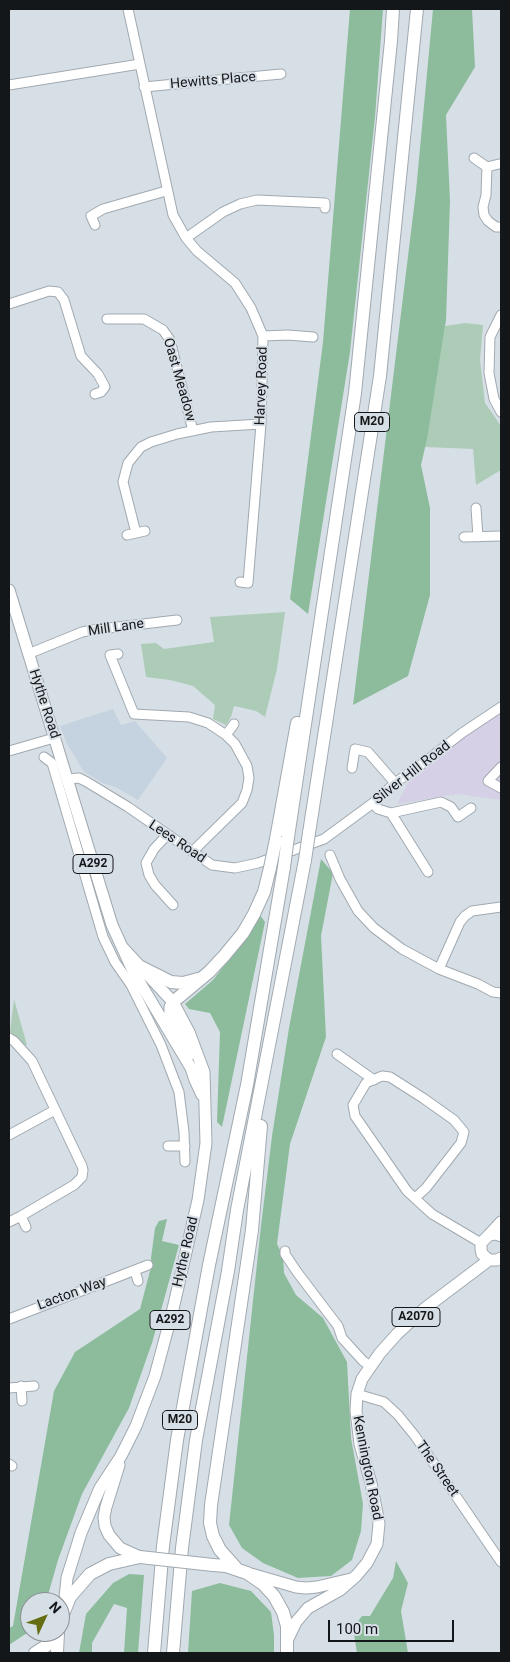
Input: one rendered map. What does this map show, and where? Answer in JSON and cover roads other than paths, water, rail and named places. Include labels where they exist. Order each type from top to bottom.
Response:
[{"type":"highway","name":"M20","points":[[173,1002],[224,956],[243,932],[254,914],[282,838],[320,631],[355,393],[393,9]]},
{"type":"highway","name":"M20","points":[[173,1653],[182,1548],[196,1440],[228,1271],[237,1210],[305,860],[380,376],[417,9]]},
{"type":"highway","name":"M20","points":[[154,1653],[162,1546],[177,1440],[209,1264],[247,1085],[284,866],[282,838]]},
{"type":"highway","points":[[141,966],[158,977],[176,983],[200,978]]},
{"type":"highway","name":"M20","points":[[242,1571],[227,1560],[220,1550],[213,1536],[210,1523],[211,1505],[252,1230],[265,1072]]},
{"type":"highway","points":[[70,1596],[90,1574],[109,1564],[140,1557],[213,1565],[242,1571],[263,1584],[274,1596],[283,1612],[287,1626],[287,1647]]},
{"type":"highway","points":[[35,1653],[49,1642]]},
{"type":"main road","name":"Hythe Road","points":[[9,590],[68,779],[74,820],[112,924],[133,971],[191,1068],[194,1080],[204,1099]]},
{"type":"main road","name":"Hythe Road","points":[[65,1592],[66,1578],[81,1533],[100,1488],[121,1456],[147,1402],[173,1308],[202,1178],[206,1143],[204,1072],[189,1032],[173,1002],[122,947]]},
{"type":"main road","points":[[173,1002],[170,1012],[186,1045],[191,1068]]},
{"type":"main road","name":"Kennington Road","points":[[287,1647],[296,1622],[308,1608],[340,1590],[362,1569],[377,1544],[379,1531],[371,1483],[358,1431],[356,1411],[357,1394],[362,1379],[380,1353],[411,1322],[469,1274],[501,1222]]},
{"type":"main road","points":[[501,1236],[496,1234],[485,1248],[497,1260],[501,1258]]},
{"type":"main road","name":"Hythe Road","points":[[121,1456],[106,1506],[105,1526],[109,1535],[120,1548],[140,1557]]},
{"type":"main road","points":[[242,1571],[296,1587],[306,1588],[351,1579]]},
{"type":"street","name":"Harvey Road","points":[[128,9],[172,215],[186,238],[197,251],[235,283],[255,314],[264,336],[261,424],[248,583],[240,582]]},
{"type":"street","points":[[9,85],[140,64]]},
{"type":"street","name":"Hewitts Place","points":[[144,87],[281,74]]},
{"type":"street","points":[[474,158],[487,167],[498,164]]},
{"type":"street","points":[[487,167],[484,215],[496,227],[501,227]]},
{"type":"street","points":[[94,225],[91,216],[103,209],[166,192]]},
{"type":"street","points":[[186,238],[222,212],[240,204],[258,200],[325,203],[325,208]]},
{"type":"street","points":[[9,304],[49,291],[58,292],[64,300],[81,356],[98,374],[105,387],[102,392],[95,394]]},
{"type":"street","points":[[501,316],[490,337],[489,373],[494,399],[501,412]]},
{"type":"street","name":"Oast Meadow","points":[[107,319],[144,319],[163,330],[170,340],[193,431]]},
{"type":"street","points":[[264,336],[288,335],[313,338]]},
{"type":"street","points":[[127,535],[141,532],[123,482],[128,463],[141,447],[151,442],[224,425],[261,424]]},
{"type":"street","points":[[476,508],[478,537]]},
{"type":"street","points":[[464,537],[501,536]]},
{"type":"street","name":"Mill Lane","points":[[28,654],[82,632],[178,620]]},
{"type":"street","points":[[118,654],[110,655],[114,669],[125,689],[134,714],[189,717],[208,723],[226,735],[235,744],[247,766],[249,778],[244,799],[237,809],[192,852]]},
{"type":"street","name":"Silver Hill Road","points":[[324,840],[373,803],[395,782],[501,707]]},
{"type":"street","points":[[226,735],[234,724]]},
{"type":"street","points":[[9,751],[54,738]]},
{"type":"street","points":[[352,768],[355,749],[368,752],[395,782]]},
{"type":"street","name":"Hythe Road","points":[[44,756],[52,763],[74,820],[103,937],[110,952],[131,985],[161,1045],[178,1092],[185,1146],[185,1162]]},
{"type":"street","points":[[501,767],[488,781],[501,788]]},
{"type":"street","name":"Lees Road","points":[[68,779],[79,778],[87,782],[128,807],[212,865],[235,868],[258,863],[324,840]]},
{"type":"street","points":[[373,803],[378,809],[391,813],[441,802],[451,807],[458,817],[471,808]]},
{"type":"street","points":[[391,813],[428,872]]},
{"type":"street","points":[[167,835],[154,848],[146,863],[149,875],[155,885],[173,905]]},
{"type":"street","points":[[330,855],[340,879],[362,915],[374,928],[402,950],[438,969],[478,984],[493,992],[501,993]]},
{"type":"street","points":[[438,969],[460,922],[465,916],[472,911],[501,907]]},
{"type":"street","points":[[110,952],[122,947]]},
{"type":"street","points":[[9,1038],[32,1061],[82,1166],[82,1177],[74,1185],[9,1222]]},
{"type":"street","points":[[337,1054],[374,1080]]},
{"type":"street","points":[[415,1198],[426,1188],[461,1143],[464,1132],[454,1120],[390,1077],[382,1076],[366,1083],[354,1101],[352,1109],[355,1116],[407,1191],[432,1214],[485,1248]]},
{"type":"street","points":[[9,1135],[55,1110]]},
{"type":"street","points":[[168,1146],[185,1146]]},
{"type":"street","points":[[21,1216],[26,1227]]},
{"type":"street","points":[[285,1251],[297,1272],[338,1326],[342,1338],[370,1366]]},
{"type":"street","name":"Lacton Way","points":[[9,1319],[135,1271],[148,1264]]},
{"type":"street","points":[[135,1271],[138,1281]]},
{"type":"street","points":[[21,1386],[22,1401]]},
{"type":"street","points":[[9,1388],[34,1386]]},
{"type":"street","name":"The Street","points":[[357,1394],[384,1402],[398,1415],[415,1436],[501,1562]]}]
